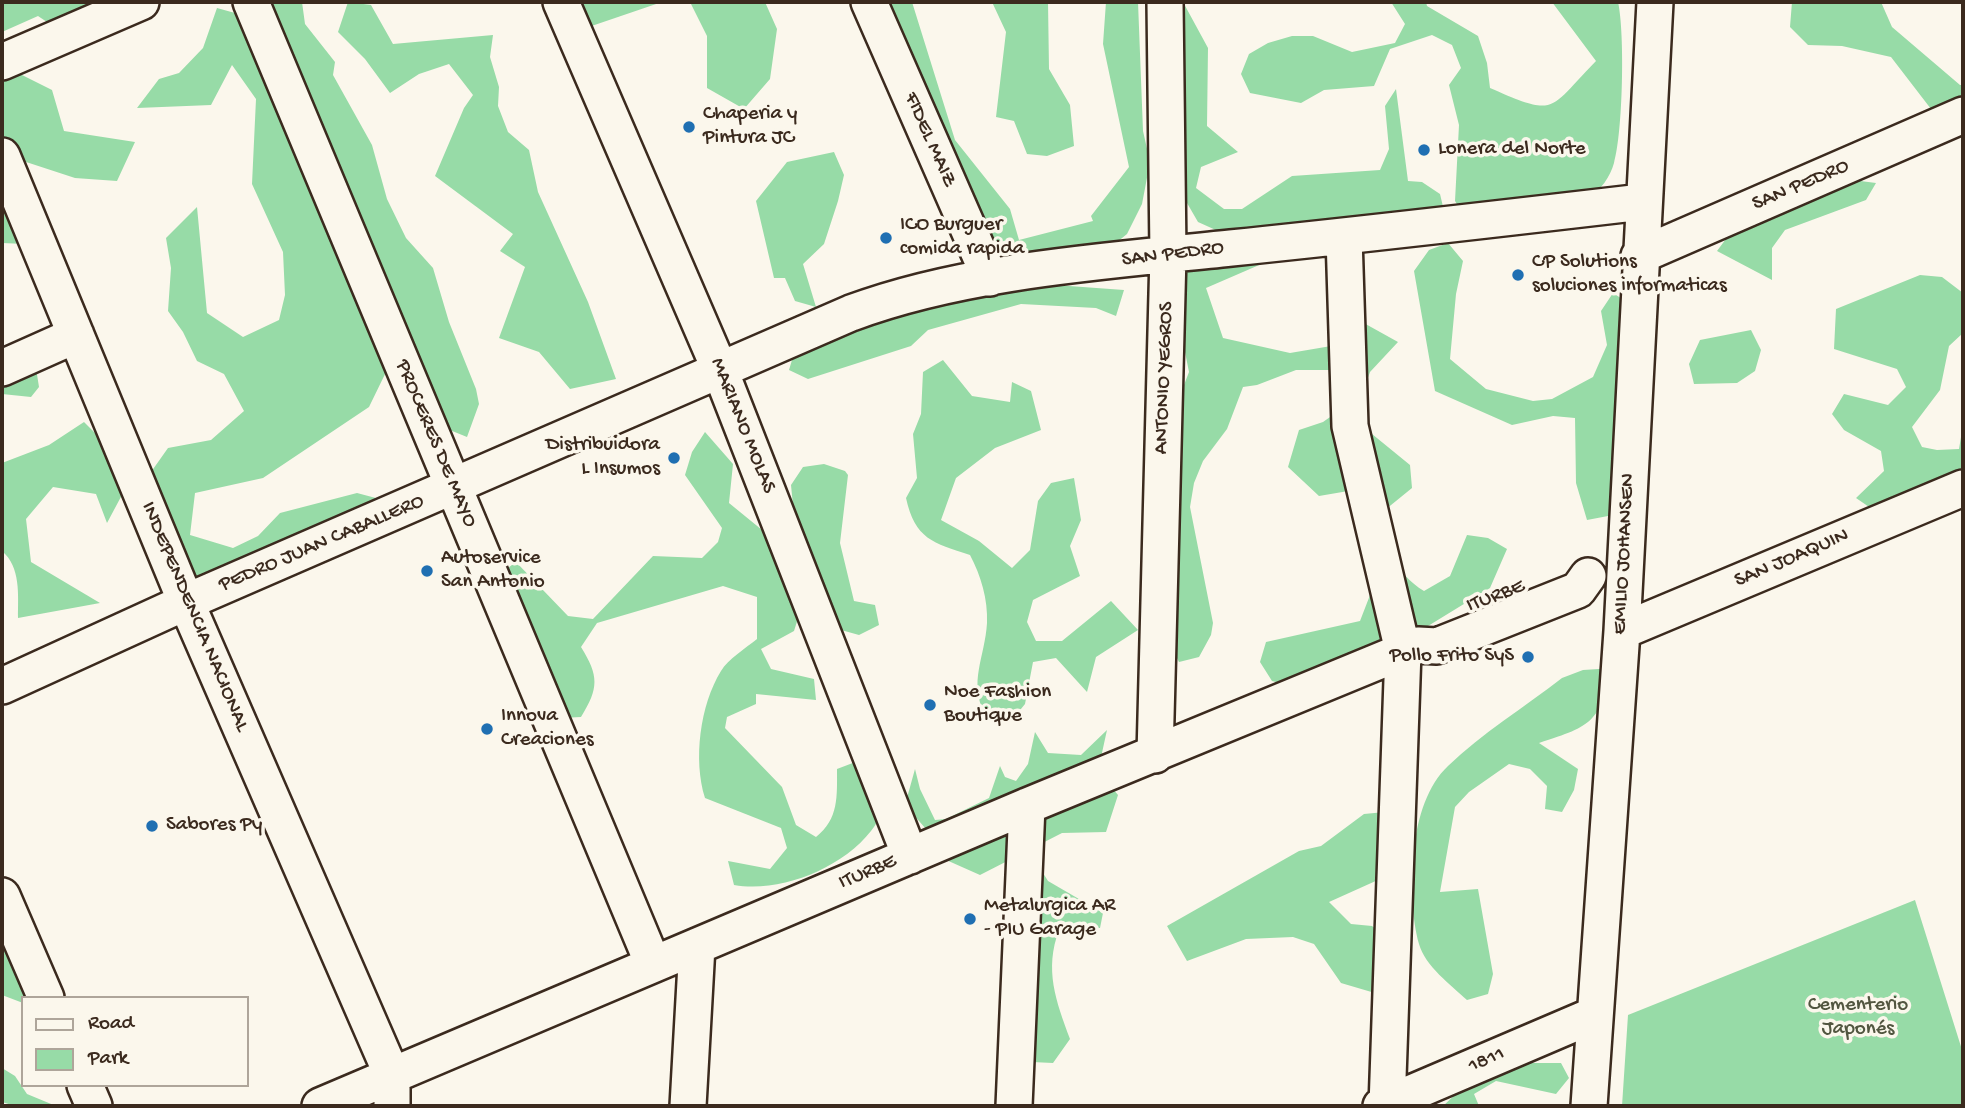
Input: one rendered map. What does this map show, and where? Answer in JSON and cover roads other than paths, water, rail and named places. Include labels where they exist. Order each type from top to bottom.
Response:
[{"type":"street","points":[[2,62],[141,2]]},
{"type":"street","name":"PROCERES DE MAYO","points":[[251,2],[653,964]]},
{"type":"street","name":"MARIANO MOLAS","points":[[561,2],[720,370],[910,856]]},
{"type":"street","name":"FIDEL MAIZ","points":[[869,2],[990,278]]},
{"type":"street","name":"ANTONIO YEGROS","points":[[1155,755],[1168,255],[1165,2]]},
{"type":"street","name":"EMILIO JOHANSEN","points":[[1589,1106],[1622,631],[1642,202],[1655,2]]},
{"type":"street","name":"SAN PEDRO","points":[[1640,256],[1963,116]]},
{"type":"street","name":"INDEPENDENCIA NACIONAL","points":[[2,156],[392,1091]]},
{"type":"street","name":"SAN PEDRO","points":[[720,370],[900,295],[990,278],[1168,255],[1642,202]]},
{"type":"street","points":[[1344,237],[1350,426],[1411,648],[1385,1105]]},
{"type":"street","points":[[2,368],[76,335]]},
{"type":"street","name":"PEDRO JUAN CABALLERO","points":[[2,686],[186,602],[720,370]]},
{"type":"street","name":"SAN JOAQUIN","points":[[1622,631],[1963,488]]},
{"type":"street","name":"ITURBE","points":[[320,1106],[392,1091],[653,964],[1411,648],[1426,624],[1570,569],[1588,576],[1624,571]]},
{"type":"street","points":[[1014,1106],[1027,806]]},
{"type":"street","points":[[2,896],[45,996]]},
{"type":"street","points":[[688,1106],[697,946]]},
{"type":"street","name":"1811","points":[[1385,1105],[1594,1016]]},
{"type":"street","points":[[86,1087],[94,1106]]},
{"type":"place","name":"Chaperia y Pintura JC","points":[[689,127]]},
{"type":"place","name":"Lonera del Norte","points":[[1424,150]]},
{"type":"place","name":"ICO Burguer comida rapida","points":[[886,238]]},
{"type":"place","name":"CP Solutions soluciones informaticas","points":[[1518,275]]},
{"type":"place","name":"Distribuidora L Insumos","points":[[674,458]]},
{"type":"place","name":"Autoservice San Antonio","points":[[427,571]]},
{"type":"place","name":"Pollo Frito SyS","points":[[1528,657]]},
{"type":"place","name":"Noe Fashion Boutique","points":[[930,705]]},
{"type":"place","name":"Innova Creaciones","points":[[487,729]]},
{"type":"place","name":"Sabores Py","points":[[152,826]]},
{"type":"place","name":"Metalurgica AR - PIU Garage","points":[[970,919]]},
{"type":"park label","name":"Cementerio Japonés","points":[[1858,1018]]}]
